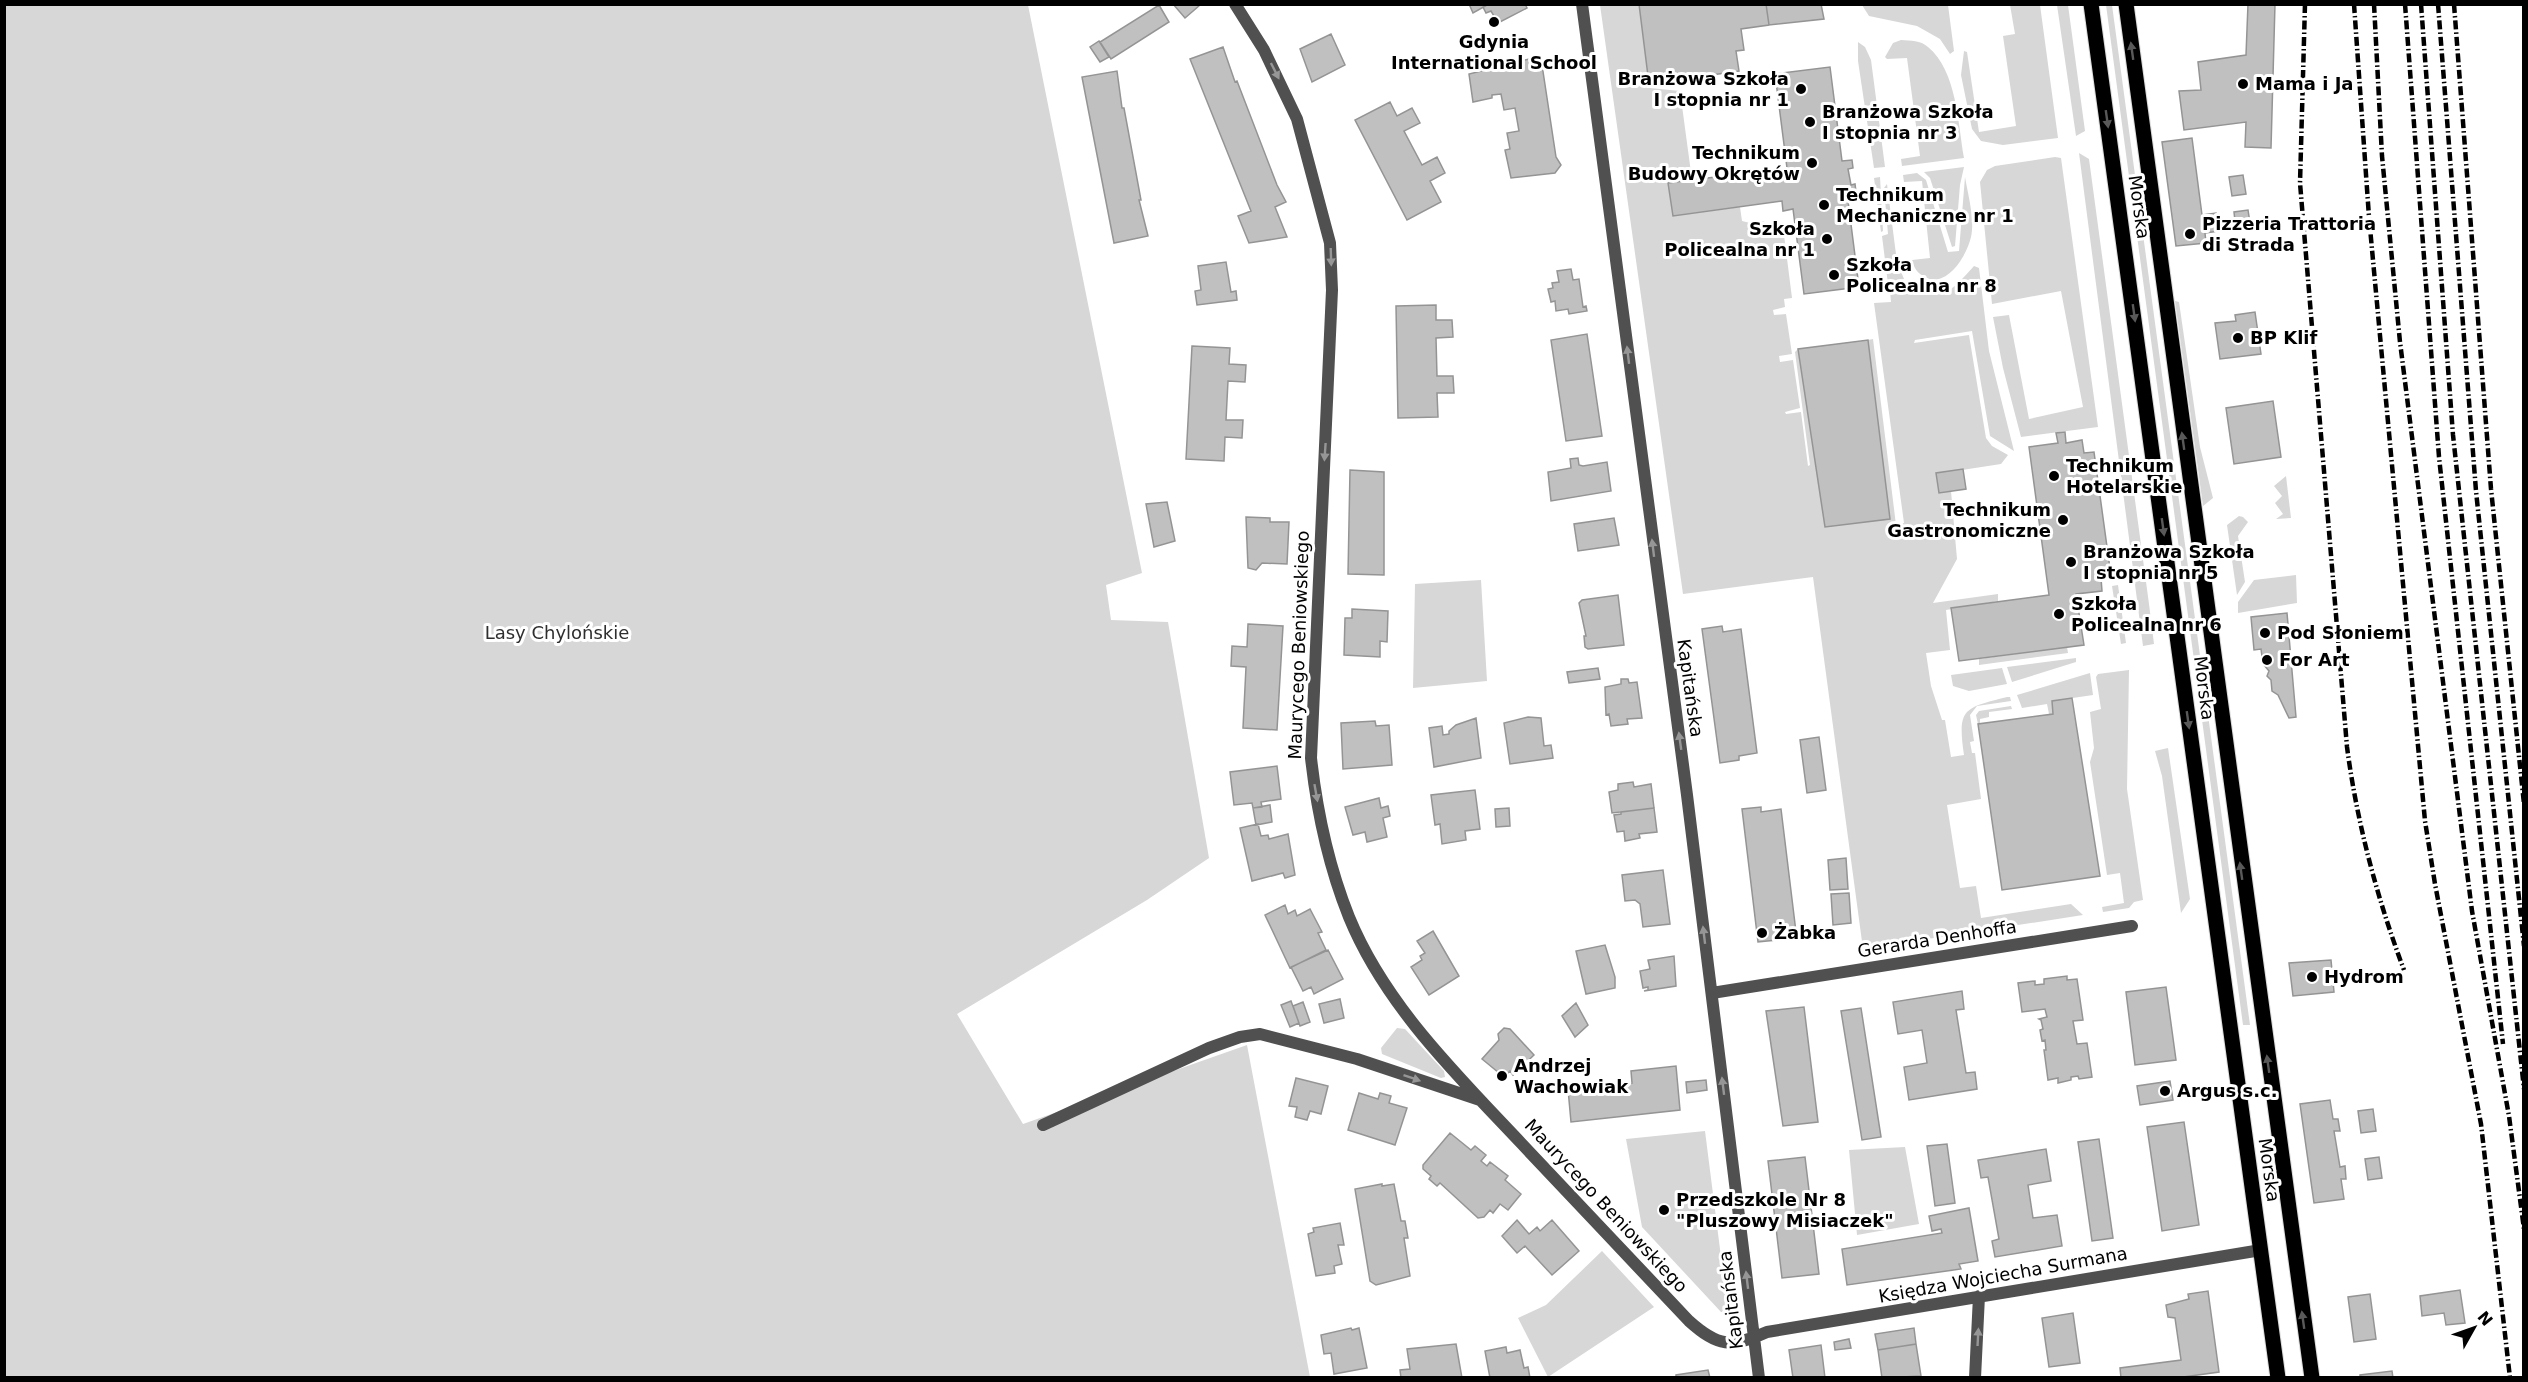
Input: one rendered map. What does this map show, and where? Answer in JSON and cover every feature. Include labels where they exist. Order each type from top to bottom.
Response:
[{"type":"main road","name":"Morska","points":[[2091,4],[2278,1377]]},
{"type":"main road","name":"Morska","points":[[2126,4],[2226,757],[2312,1377]]},
{"type":"street","name":"Maurycego Beniowskiego","points":[[1235,4],[1264,50],[1297,119],[1330,243],[1332,290],[1326,379],[1326,438],[1311,758],[1322,830],[1349,917],[1368,955],[1402,1009],[1480,1100],[1700,1331],[1719,1342],[1753,1338]]},
{"type":"street","name":"Kapitańska","points":[[1582,4],[1712,993],[1759,1377]]},
{"type":"street","name":"Gerarda Denhoffa","points":[[1712,993],[2132,926]]},
{"type":"street","points":[[1043,1125],[1209,1048],[1240,1037],[1260,1034],[1357,1059],[1480,1100]]},
{"type":"street","name":"Księdza Wojciecha Surmana","points":[[1753,1338],[1767,1332],[2261,1250]]},
{"type":"street","points":[[1976,1377],[1979,1296]]},
{"type":"green space","name":"Lasy Chylońskie","points":[[5,5],[1028,5],[1142,573],[1106,585],[1111,620],[1168,622],[1209,858],[1147,900],[957,1014],[1023,1124],[1247,1045],[1310,1377],[5,1378]]},
{"type":"green space","points":[[1600,5],[1639,5],[1650,88],[1680,91],[1692,180],[1668,183],[1673,216],[1740,207],[1742,221],[1754,224],[1758,220],[1783,227],[1792,298],[1784,299],[1785,307],[1773,310],[1774,315],[1786,314],[1792,354],[1779,356],[1780,362],[1793,360],[1800,408],[1785,412],[1786,414],[1801,412],[1808,466],[1810,465],[1795,352],[1798,349],[1825,527],[1889,518],[1868,340],[1873,339],[1896,525],[1904,523],[1874,303],[1891,302],[1890,291],[1911,286],[1931,294],[1939,294],[1953,287],[1974,266],[1979,268],[1989,351],[2014,451],[1990,436],[1972,331],[1915,340],[1914,343],[1969,335],[1986,438],[1992,446],[2008,455],[2001,464],[1936,474],[1939,493],[1951,491],[1957,559],[1933,603],[1998,594],[1998,601],[1946,610],[1950,650],[1926,653],[1931,686],[1942,720],[1945,720],[1951,757],[1964,755],[1963,719],[1967,712],[1977,706],[1970,715],[1974,741],[1970,742],[1972,753],[1975,753],[1981,799],[1947,805],[1960,888],[1976,886],[1981,918],[2071,904],[2083,915],[1863,949],[1813,577],[1683,594]]},
{"type":"green space","points":[[1862,5],[1948,5],[1954,51],[1950,54],[1940,39],[1917,26],[1869,16]]},
{"type":"green space","points":[[2010,5],[2040,5],[2058,138],[2003,145],[1981,141],[1972,129],[1961,75],[1964,51],[1967,52],[1979,132],[2016,126],[2003,36],[2015,34]]},
{"type":"green space","points":[[2057,5],[2068,5],[2085,131],[2076,136]]},
{"type":"green space","points":[[2106,5],[2112,5],[2250,1025],[2243,1025]]},
{"type":"green space","points":[[1901,40],[1915,41],[1928,47],[1938,57],[1945,70],[1955,99],[1964,158],[1902,166],[1901,159],[1920,156],[1907,58],[1887,59],[1885,57],[1893,43]]},
{"type":"green space","points":[[1858,42],[1865,47],[1871,60],[1885,167],[1874,168],[1858,61]]},
{"type":"green space","points":[[2079,153],[2089,159],[2149,604],[2154,644],[2143,646]]},
{"type":"green space","points":[[2061,158],[2098,427],[2021,437],[2003,368],[1993,317],[2009,315],[2029,419],[2083,407],[2061,291],[1992,304],[1980,182],[1987,170],[1995,166]]},
{"type":"green space","points":[[1964,167],[1960,185],[1955,246],[1952,247],[1930,178],[1924,172]]},
{"type":"green space","points":[[1917,173],[1926,180],[1948,252],[1959,251],[1965,177],[1972,215],[1971,237],[1965,253],[1955,268],[1941,278],[1925,277],[1916,270],[1912,260],[1930,258],[1922,181],[1904,182],[1903,175]]},
{"type":"green space","points":[[1880,177],[1883,231],[1881,232],[1874,178]]},
{"type":"green space","points":[[1887,184],[1897,262],[1904,279],[1888,284],[1882,236],[1888,234],[1884,188]]},
{"type":"green space","points":[[2175,301],[2179,302],[2200,447],[2213,498],[2203,506]]},
{"type":"green space","points":[[2286,476],[2291,518],[2276,519],[2283,514],[2275,503],[2282,496],[2274,486]]},
{"type":"green space","points":[[2239,516],[2248,522],[2238,536],[2245,582],[2237,595],[2227,525]]},
{"type":"green space","points":[[2296,575],[2297,603],[2238,613],[2238,602],[2254,580]]},
{"type":"green space","points":[[1481,580],[1487,681],[1413,688],[1415,584]]},
{"type":"green space","points":[[2118,585],[2126,643],[2121,644],[2112,586]]},
{"type":"green space","points":[[2067,647],[2068,653],[1979,665],[1979,659]]},
{"type":"green space","points":[[2076,658],[2076,662],[2012,682],[2007,667]]},
{"type":"green space","points":[[2002,668],[2007,684],[1969,691],[1953,686],[1951,675]]},
{"type":"green space","points":[[2129,670],[2127,789],[2143,900],[2134,902],[2129,908],[2103,912],[2102,907],[2124,903],[2120,873],[2107,875],[2090,762],[2094,748],[2090,712],[2101,709],[2096,677],[2098,674]]},
{"type":"green space","points":[[2090,673],[2093,695],[2052,701],[2053,714],[2049,714],[2047,704],[2022,708],[2017,695]]},
{"type":"green space","points":[[2010,697],[2011,701],[1977,706],[1981,704]]},
{"type":"green space","points":[[2011,706],[2012,709],[1989,712],[1989,717],[1980,719],[1980,724],[1978,724],[1976,715],[1979,711]]},
{"type":"green space","points":[[2168,748],[2190,899],[2181,913],[2162,776],[2155,751]]},
{"type":"green space","points":[[1397,1028],[1405,1029],[1444,1071],[1445,1077],[1441,1078],[1382,1054],[1381,1048]]},
{"type":"green space","points":[[1705,1131],[1728,1312],[1721,1312],[1642,1227],[1626,1139]]},
{"type":"green space","points":[[1905,1147],[1919,1224],[1857,1235],[1849,1150]]},
{"type":"green space","points":[[1602,1251],[1654,1307],[1548,1377],[1518,1318],[1546,1305]]},
{"type":"building","points":[[1173,4],[1199,4],[1200,5],[1185,18]]},
{"type":"building","points":[[1469,4],[1489,4],[1473,13]]},
{"type":"building","points":[[1489,4],[1525,4],[1527,8],[1498,23],[1491,11],[1486,13],[1483,7]]},
{"type":"building","points":[[1639,4],[1766,4],[1769,25],[1741,29],[1744,50],[1736,51],[1739,71],[1649,84]]},
{"type":"building","points":[[1766,4],[1821,4],[1824,19],[1769,25]]},
{"type":"building","points":[[2248,4],[2275,4],[2271,148],[2245,147],[2246,122],[2184,130],[2179,91],[2201,90],[2198,62],[2246,55]]},
{"type":"building","points":[[1159,5],[1169,22],[1111,59],[1100,42]]},
{"type":"building","points":[[1331,34],[1345,65],[1312,82],[1300,49]]},
{"type":"building","points":[[1099,41],[1109,57],[1100,62],[1090,47]]},
{"type":"building","points":[[1223,47],[1235,82],[1237,81],[1277,185],[1286,202],[1275,207],[1287,237],[1249,243],[1238,216],[1251,211],[1190,59]]},
{"type":"building","points":[[1533,58],[1539,60],[1542,65],[1556,157],[1561,165],[1555,173],[1511,178],[1505,150],[1510,149],[1507,133],[1519,131],[1515,108],[1504,110],[1501,94],[1473,102],[1469,74]]},
{"type":"building","points":[[1830,67],[1842,161],[1852,160],[1853,168],[1848,169],[1851,185],[1855,184],[1856,192],[1847,193],[1859,287],[1804,294],[1793,209],[1783,211],[1782,201],[1673,216],[1668,183],[1787,168],[1775,74]]},
{"type":"building","points":[[1117,71],[1122,108],[1124,108],[1141,200],[1139,200],[1148,236],[1114,243],[1082,77]]},
{"type":"building","points":[[1390,102],[1397,116],[1412,108],[1420,123],[1404,131],[1422,165],[1437,157],[1445,173],[1430,181],[1441,202],[1407,220],[1355,120]]},
{"type":"building","points":[[2192,138],[2202,215],[2216,213],[2219,231],[2205,233],[2206,243],[2176,246],[2162,142]]},
{"type":"building","points":[[2243,175],[2246,194],[2232,196],[2229,177]]},
{"type":"building","points":[[2248,210],[2251,229],[2236,231],[2234,212]]},
{"type":"building","points":[[1226,262],[1231,292],[1236,291],[1237,300],[1197,305],[1195,291],[1201,290],[1198,266]]},
{"type":"building","points":[[1571,269],[1573,280],[1579,279],[1583,307],[1586,306],[1587,311],[1569,314],[1568,309],[1556,311],[1555,301],[1551,302],[1548,289],[1553,288],[1552,283],[1559,282],[1557,271]]},
{"type":"building","points":[[1436,305],[1436,320],[1452,320],[1453,337],[1436,338],[1437,376],[1453,376],[1454,393],[1437,393],[1438,417],[1398,418],[1396,306]]},
{"type":"building","name":"BP Klif","points":[[2255,312],[2261,354],[2220,359],[2215,323],[2236,321],[2235,315]]},
{"type":"building","points":[[1587,334],[1602,436],[1566,441],[1551,340]]},
{"type":"building","points":[[1868,340],[1890,519],[1825,527],[1798,349]]},
{"type":"building","points":[[1192,346],[1230,348],[1229,364],[1246,365],[1245,382],[1228,381],[1226,420],[1243,420],[1242,438],[1225,437],[1224,461],[1186,459]]},
{"type":"building","points":[[2273,401],[2281,457],[2234,464],[2226,408]]},
{"type":"building","points":[[2065,432],[2066,443],[2082,440],[2084,453],[2094,452],[2111,576],[2101,578],[2102,591],[2076,594],[2084,645],[1959,661],[1951,608],[2049,595],[2029,447],[2058,443],[2056,433]]},
{"type":"building","points":[[1578,458],[1579,465],[1583,466],[1607,462],[1611,491],[1551,501],[1548,472],[1571,468],[1570,459]]},
{"type":"building","points":[[1963,469],[1966,489],[1939,493],[1936,473]]},
{"type":"building","points":[[1350,470],[1384,472],[1384,575],[1348,574]]},
{"type":"building","points":[[1167,502],[1175,541],[1154,547],[1146,504]]},
{"type":"building","points":[[1246,517],[1270,518],[1270,522],[1289,522],[1287,564],[1262,563],[1256,570],[1248,568]]},
{"type":"building","points":[[1614,518],[1619,545],[1578,551],[1574,524]]},
{"type":"building","points":[[1618,595],[1624,645],[1588,649],[1585,647],[1584,636],[1586,636],[1579,603],[1582,600]]},
{"type":"building","points":[[1352,609],[1388,611],[1387,642],[1380,641],[1380,657],[1344,655],[1345,618],[1352,618]]},
{"type":"building","points":[[2287,613],[2296,717],[2289,718],[2278,695],[2272,691],[2271,680],[2267,676],[2269,671],[2263,664],[2261,649],[2254,650],[2251,617]]},
{"type":"building","points":[[1248,624],[1283,626],[1277,730],[1243,728],[1246,667],[1231,666],[1232,646],[1247,647]]},
{"type":"building","points":[[1722,626],[1723,632],[1741,629],[1757,753],[1739,756],[1739,760],[1720,763],[1702,629]]},
{"type":"building","points":[[1598,668],[1600,679],[1569,683],[1567,672]]},
{"type":"building","points":[[1621,679],[1628,679],[1629,683],[1637,682],[1642,718],[1627,719],[1628,724],[1611,726],[1609,714],[1606,715],[1605,687],[1621,684]]},
{"type":"building","points":[[2072,698],[2100,876],[2002,890],[1978,724],[2053,714],[2052,701]]},
{"type":"building","points":[[1528,717],[1541,718],[1544,746],[1551,745],[1553,758],[1510,764],[1504,723]]},
{"type":"building","points":[[1476,718],[1481,758],[1434,767],[1429,728],[1442,726],[1443,735],[1449,734],[1449,731],[1456,725]]},
{"type":"building","points":[[1375,721],[1376,726],[1389,725],[1392,765],[1343,769],[1341,723]]},
{"type":"building","points":[[1819,737],[1826,790],[1807,793],[1800,740]]},
{"type":"building","points":[[1277,766],[1281,799],[1261,802],[1262,807],[1253,808],[1252,803],[1234,805],[1230,772]]},
{"type":"building","points":[[1633,782],[1634,787],[1651,784],[1654,808],[1612,813],[1609,792],[1618,790],[1618,784]]},
{"type":"building","points":[[1475,790],[1480,829],[1465,831],[1466,840],[1442,844],[1440,824],[1435,825],[1431,795]]},
{"type":"building","points":[[1379,798],[1381,808],[1388,806],[1390,816],[1383,818],[1387,837],[1367,842],[1365,832],[1353,835],[1345,807]]},
{"type":"building","points":[[1270,805],[1272,822],[1256,825],[1253,808]]},
{"type":"building","points":[[1761,807],[1761,812],[1781,809],[1796,932],[1776,934],[1777,940],[1758,942],[1742,809]]},
{"type":"building","points":[[1509,808],[1510,826],[1496,827],[1495,809]]},
{"type":"building","points":[[1654,808],[1657,832],[1639,834],[1640,838],[1625,841],[1624,831],[1617,832],[1614,815]]},
{"type":"building","points":[[1258,824],[1261,836],[1268,835],[1269,839],[1288,834],[1295,875],[1285,878],[1283,873],[1252,881],[1240,828]]},
{"type":"building","points":[[1846,858],[1848,889],[1830,890],[1828,860]]},
{"type":"building","points":[[1663,870],[1670,924],[1643,927],[1640,904],[1635,900],[1625,901],[1622,875]]},
{"type":"building","points":[[1849,893],[1851,923],[1833,925],[1831,894]]},
{"type":"building","points":[[1285,905],[1288,914],[1295,910],[1297,916],[1310,909],[1322,932],[1318,933],[1326,950],[1290,968],[1265,915]]},
{"type":"building","points":[[1433,931],[1459,976],[1429,995],[1411,967],[1422,960],[1420,956],[1425,953],[1417,941]]},
{"type":"building","points":[[1605,945],[1615,977],[1615,988],[1586,994],[1576,951]]},
{"type":"building","points":[[1328,950],[1343,979],[1314,994],[1311,987],[1303,991],[1291,967]]},
{"type":"building","points":[[1674,956],[1676,986],[1644,991],[1648,990],[1648,987],[1643,988],[1640,971],[1650,969],[1648,960]]},
{"type":"building","name":"Hydrom","points":[[2331,960],[2334,992],[2293,996],[2289,963]]},
{"type":"building","points":[[2067,976],[2067,980],[2077,979],[2083,1020],[2073,1021],[2077,1044],[2087,1043],[2092,1077],[2079,1079],[2078,1076],[2071,1077],[2071,1080],[2058,1083],[2058,1078],[2048,1080],[2045,1040],[2042,1041],[2040,1030],[2043,1029],[2039,1019],[2047,1017],[2045,1009],[2022,1012],[2018,983],[2035,981],[2035,985],[2044,984],[2044,979]]},
{"type":"building","points":[[2166,987],[2176,1060],[2135,1065],[2126,992]]},
{"type":"building","points":[[1962,991],[1964,1009],[1956,1010],[1966,1073],[1975,1072],[1977,1089],[1909,1100],[1904,1067],[1927,1063],[1922,1030],[1898,1034],[1893,1002]]},
{"type":"building","points":[[1340,999],[1344,1018],[1324,1023],[1319,1004]]},
{"type":"building","points":[[1291,1001],[1299,1023],[1290,1027],[1281,1005]]},
{"type":"building","points":[[1303,1002],[1310,1022],[1300,1026],[1293,1006]]},
{"type":"building","points":[[1576,1003],[1588,1025],[1575,1037],[1562,1016]]},
{"type":"building","points":[[1804,1007],[1818,1122],[1783,1126],[1766,1011]]},
{"type":"building","points":[[1861,1008],[1881,1137],[1862,1140],[1841,1011]]},
{"type":"building","points":[[1504,1028],[1510,1029],[1534,1055],[1513,1075],[1510,1071],[1504,1077],[1482,1059],[1499,1040],[1498,1034]]},
{"type":"building","points":[[1676,1066],[1680,1110],[1571,1122],[1568,1089],[1632,1083],[1631,1071]]},
{"type":"building","points":[[1296,1078],[1328,1086],[1321,1114],[1310,1111],[1307,1120],[1295,1117],[1297,1107],[1289,1106]]},
{"type":"building","points":[[1706,1080],[1707,1090],[1687,1093],[1686,1082]]},
{"type":"building","points":[[2170,1081],[2173,1100],[2140,1105],[2137,1086]]},
{"type":"building","points":[[1359,1093],[1378,1099],[1380,1093],[1391,1096],[1389,1103],[1407,1108],[1395,1145],[1348,1130]]},
{"type":"building","points":[[2330,1100],[2333,1119],[2338,1119],[2340,1131],[2334,1131],[2340,1167],[2345,1166],[2346,1179],[2341,1179],[2344,1199],[2314,1203],[2300,1104]]},
{"type":"building","points":[[2373,1109],[2376,1131],[2361,1133],[2358,1111]]},
{"type":"building","points":[[2184,1122],[2199,1225],[2162,1231],[2147,1127]]},
{"type":"building","points":[[1450,1133],[1471,1150],[1475,1146],[1486,1155],[1481,1161],[1487,1166],[1490,1162],[1508,1176],[1505,1180],[1521,1194],[1508,1210],[1500,1204],[1493,1213],[1490,1210],[1484,1217],[1478,1218],[1440,1183],[1437,1186],[1429,1179],[1431,1176],[1423,1169],[1423,1165]]},
{"type":"building","points":[[2099,1139],[2113,1238],[2092,1241],[2078,1142]]},
{"type":"building","points":[[1947,1144],[1955,1203],[1935,1206],[1927,1146]]},
{"type":"building","points":[[2046,1149],[2051,1181],[2028,1185],[2033,1218],[2057,1215],[2062,1246],[1995,1257],[1992,1241],[1999,1239],[1988,1177],[1981,1178],[1978,1160]]},
{"type":"building","points":[[1805,1157],[1819,1274],[1782,1278],[1768,1161]]},
{"type":"building","points":[[2379,1157],[2382,1178],[2368,1180],[2365,1159]]},
{"type":"building","points":[[1382,1184],[1382,1186],[1394,1184],[1401,1221],[1405,1221],[1408,1238],[1404,1238],[1410,1276],[1376,1285],[1370,1281],[1355,1189]]},
{"type":"building","points":[[1969,1208],[1978,1261],[1959,1264],[1961,1269],[1847,1285],[1842,1249],[1942,1233],[1941,1229],[1932,1231],[1929,1216]]},
{"type":"building","points":[[1517,1220],[1529,1234],[1537,1227],[1540,1231],[1552,1220],[1579,1251],[1552,1275],[1525,1246],[1517,1253],[1502,1236]]},
{"type":"building","points":[[1340,1223],[1344,1245],[1338,1245],[1342,1264],[1334,1266],[1335,1273],[1316,1276],[1308,1234],[1314,1232],[1313,1228]]},
{"type":"building","points":[[2460,1290],[2465,1323],[2446,1325],[2444,1313],[2422,1316],[2420,1296]]},
{"type":"building","points":[[2208,1291],[2219,1372],[2176,1378],[2121,1378],[2120,1368],[2181,1360],[2175,1318],[2168,1317],[2166,1305],[2189,1299],[2188,1294]]},
{"type":"building","points":[[2370,1294],[2376,1339],[2354,1342],[2348,1297]]},
{"type":"building","points":[[2073,1313],[2080,1363],[2049,1367],[2042,1318]]},
{"type":"building","points":[[1351,1328],[1352,1330],[1359,1328],[1367,1368],[1334,1374],[1331,1353],[1324,1354],[1321,1335]]},
{"type":"building","points":[[1914,1328],[1916,1344],[1878,1350],[1875,1334]]},
{"type":"building","points":[[1849,1339],[1851,1348],[1835,1350],[1834,1342]]},
{"type":"building","points":[[1456,1344],[1462,1378],[1401,1378],[1400,1370],[1410,1369],[1407,1349]]},
{"type":"building","points":[[1916,1344],[1921,1376],[1882,1378],[1878,1350]]},
{"type":"building","points":[[1821,1345],[1825,1378],[1793,1378],[1789,1350]]},
{"type":"building","points":[[1506,1347],[1507,1353],[1520,1350],[1524,1368],[1528,1367],[1530,1378],[1490,1378],[1485,1351]]},
{"type":"building","points":[[1708,1370],[1710,1378],[1676,1378],[1676,1375]]},
{"type":"building","points":[[2392,1371],[2393,1378],[2360,1378],[2360,1375]]},
{"type":"railway","points":[[2305,4],[2300,183],[2347,747],[2356,804],[2369,860],[2404,970]]},
{"type":"railway","points":[[2354,4],[2369,217],[2425,821],[2481,1124],[2510,1378]]},
{"type":"railway","points":[[2374,4],[2382,156],[2400,342],[2472,911],[2509,1116],[2524,1229]]},
{"type":"railway","points":[[2405,4],[2439,457],[2503,1044]]},
{"type":"railway","points":[[2421,4],[2453,435],[2524,1089]]},
{"type":"railway","points":[[2438,4],[2476,491],[2524,946]]},
{"type":"railway","points":[[2454,4],[2491,489],[2524,804]]},
{"type":"place","name":"Gdynia International School","points":[[1494,22]]},
{"type":"place","name":"Mama i Ja","points":[[2243,84]]},
{"type":"place","name":"Branżowa Szkoła I stopnia nr 1","points":[[1801,89]]},
{"type":"place","name":"Branżowa Szkoła I stopnia nr 3","points":[[1810,122]]},
{"type":"place","name":"Technikum Budowy Okrętów","points":[[1812,163]]},
{"type":"place","name":"Technikum Mechaniczne nr 1","points":[[1824,205]]},
{"type":"place","name":"Pizzeria Trattoria di Strada","points":[[2190,234]]},
{"type":"place","name":"Szkoła Policealna nr 1","points":[[1827,239]]},
{"type":"place","name":"Szkoła Policealna nr 8","points":[[1834,275]]},
{"type":"place","name":"BP Klif","points":[[2238,338]]},
{"type":"place","name":"Technikum Hotelarskie","points":[[2054,476]]},
{"type":"place","name":"Technikum Gastronomiczne","points":[[2063,520]]},
{"type":"place","name":"Branżowa Szkoła I stopnia nr 5","points":[[2071,562]]},
{"type":"place","name":"Szkoła Policealna nr 6","points":[[2059,614]]},
{"type":"place","name":"Pod Słoniem","points":[[2265,633]]},
{"type":"place","name":"For Art","points":[[2267,660]]},
{"type":"place","name":"Żabka","points":[[1762,933]]},
{"type":"place","name":"Hydrom","points":[[2312,977]]},
{"type":"place","name":"Andrzej Wachowiak","points":[[1502,1076]]},
{"type":"place","name":"Argus s.c.","points":[[2165,1091]]},
{"type":"place","name":"Przedszkole Nr 8 \"Pluszowy Misiaczek\"","points":[[1664,1210]]}]
